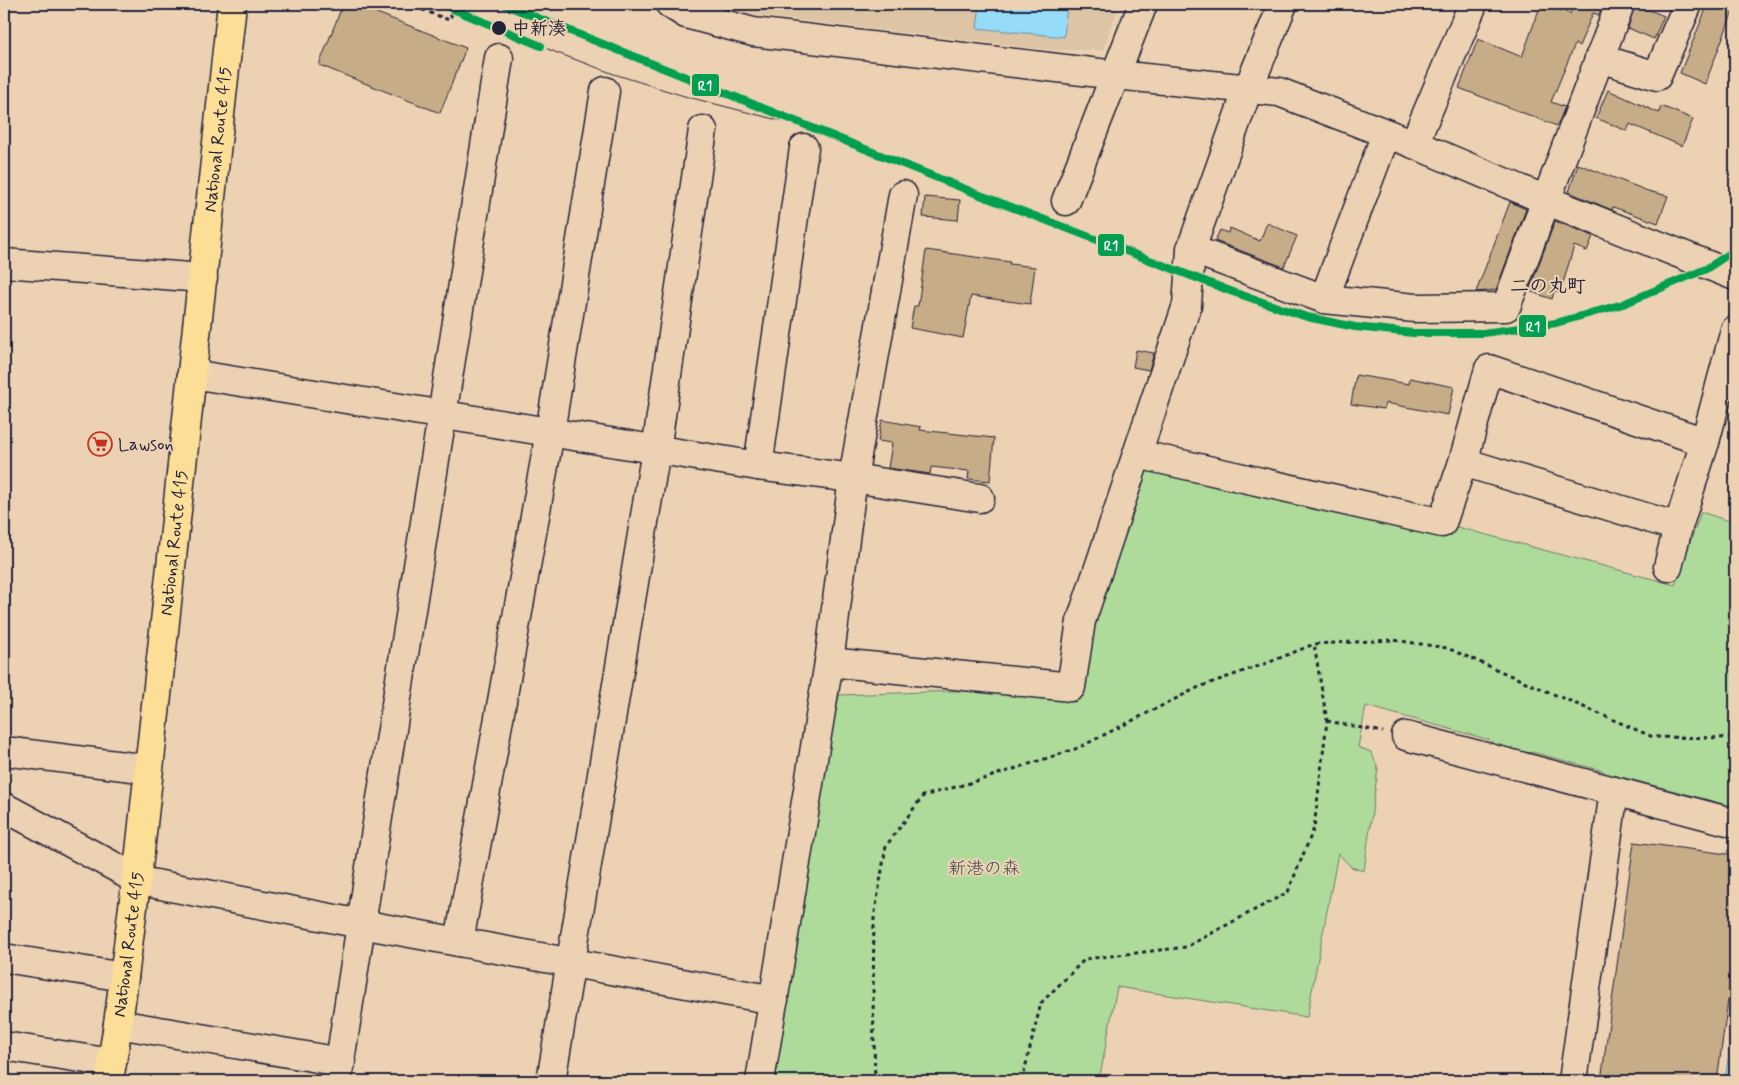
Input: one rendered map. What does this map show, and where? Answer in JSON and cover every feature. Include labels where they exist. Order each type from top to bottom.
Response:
[{"type":"highway","name":"National Route 415","points":[[110,1072],[136,880],[232,4]]},
{"type":"street","points":[[670,4],[686,14],[753,32],[1116,75],[1278,92],[1414,144],[1546,200],[1735,276]]},
{"type":"street","points":[[1066,201],[1142,4]]},
{"type":"street","points":[[828,662],[1071,687],[1081,621],[1187,305],[1191,249],[1248,89],[1283,4]]},
{"type":"street","points":[[1414,144],[1473,4]]},
{"type":"street","points":[[1191,249],[1324,298],[1414,308],[1506,307],[1620,4]]},
{"type":"street","points":[[1599,58],[1657,76],[1688,4]]},
{"type":"street","points":[[118,1024],[339,1072],[499,58]]},
{"type":"street","points":[[460,942],[550,432],[605,91]]},
{"type":"street","points":[[551,1081],[656,450],[703,130]]},
{"type":"street","points":[[1324,298],[1386,134]]},
{"type":"street","points":[[758,466],[804,148]]},
{"type":"street","points":[[760,1081],[828,662],[854,478],[903,195]]},
{"type":"street","points":[[4,263],[203,278]]},
{"type":"street","points":[[1668,567],[1678,527],[1705,442],[1726,405],[1735,330]]},
{"type":"street","points":[[1137,454],[1442,523],[1463,462],[1489,369],[1705,442]]},
{"type":"street","points":[[192,374],[656,450],[980,498]]},
{"type":"street","points":[[1463,462],[1678,527]]},
{"type":"street","points":[[1406,736],[1735,823]]},
{"type":"street","points":[[4,751],[148,769]]},
{"type":"street","points":[[1573,1081],[1614,791]]},
{"type":"street","points":[[4,807],[136,880],[361,924],[774,1000]]},
{"type":"street","points":[[4,958],[124,977]]},
{"type":"street","points":[[4,1046],[110,1072]]},
{"type":"path","points":[[407,4],[449,20],[457,4]]},
{"type":"path","points":[[875,1081],[873,1000],[874,918],[886,846],[922,796],[977,781],[1078,748],[1199,687],[1314,644],[1394,640],[1447,648],[1653,737],[1735,738]]},
{"type":"path","points":[[1022,1081],[1041,1003],[1085,959],[1186,946],[1288,892],[1314,828],[1327,721],[1314,644]]},
{"type":"path","points":[[1327,721],[1406,736]]},
{"type":"shaded area","points":[[710,4],[1119,4],[1103,50],[1051,50],[728,12]]},
{"type":"green space","name":"新港の森","points":[[1137,454],[1442,523],[1675,585],[1701,512],[1735,523],[1735,807],[1622,777],[1613,781],[1603,771],[1532,752],[1524,755],[1499,751],[1490,740],[1366,706],[1358,747],[1371,752],[1378,768],[1364,871],[1351,867],[1338,853],[1307,1017],[1117,987],[1099,1081],[760,1081],[774,1000],[839,695],[1071,687]]},
{"type":"water","points":[[980,4],[1067,4],[1064,37],[977,28]]},
{"type":"water","points":[[1735,1009],[1735,1081],[1725,1081]]},
{"type":"building","points":[[343,4],[354,4],[466,48],[440,113],[319,65]]},
{"type":"building","points":[[1541,4],[1546,4],[1570,14],[1574,4],[1603,4],[1599,15],[1593,13],[1579,46],[1575,44],[1551,102],[1565,107],[1557,126],[1459,88],[1478,39],[1522,57]]},
{"type":"building","points":[[1635,4],[1664,16],[1654,39],[1628,28]]},
{"type":"building","points":[[1708,4],[1735,4],[1735,6],[1705,84],[1680,73]]},
{"type":"building","points":[[1608,90],[1659,113],[1661,106],[1693,119],[1682,146],[1630,124],[1627,131],[1596,118]]},
{"type":"building","points":[[1578,164],[1648,191],[1668,196],[1658,223],[1613,207],[1612,210],[1569,192]]},
{"type":"building","points":[[925,197],[960,200],[958,220],[923,217]]},
{"type":"building","points":[[1510,202],[1526,209],[1496,290],[1476,292]]},
{"type":"building","points":[[1555,221],[1593,236],[1587,251],[1574,246],[1560,293],[1554,291],[1552,299],[1529,291]]},
{"type":"building","points":[[1267,223],[1297,236],[1284,267],[1215,241],[1220,230],[1228,233],[1230,228],[1260,241]]},
{"type":"building","points":[[926,250],[1035,267],[1030,304],[971,296],[963,338],[910,328],[914,306],[918,306]]},
{"type":"building","points":[[1136,350],[1154,353],[1149,370],[1133,367]]},
{"type":"building","points":[[1356,375],[1409,384],[1410,378],[1454,387],[1448,415],[1385,403],[1384,409],[1351,404]]},
{"type":"building","points":[[882,420],[921,427],[920,430],[994,438],[990,481],[968,479],[969,471],[931,467],[930,474],[888,468],[892,443],[878,441]]},
{"type":"building","points":[[1634,842],[1735,855],[1735,949],[1717,1081],[1601,1081]]},
{"type":"tram line","points":[[441,4],[555,52],[614,74],[684,96],[813,129]]},
{"type":"transit line","name":"R1","points":[[441,4],[541,46]]},
{"type":"transit line","name":"R1","points":[[503,4],[980,195],[1233,292],[1307,317],[1355,327],[1413,333],[1483,333],[1556,323],[1623,304],[1706,269],[1735,250]]},
{"type":"place","name":"中新湊","points":[[499,28]]},
{"type":"place","name":"Lawson","points":[[100,444]]},
{"type":"district","name":"二の丸町","points":[[1548,285]]}]
